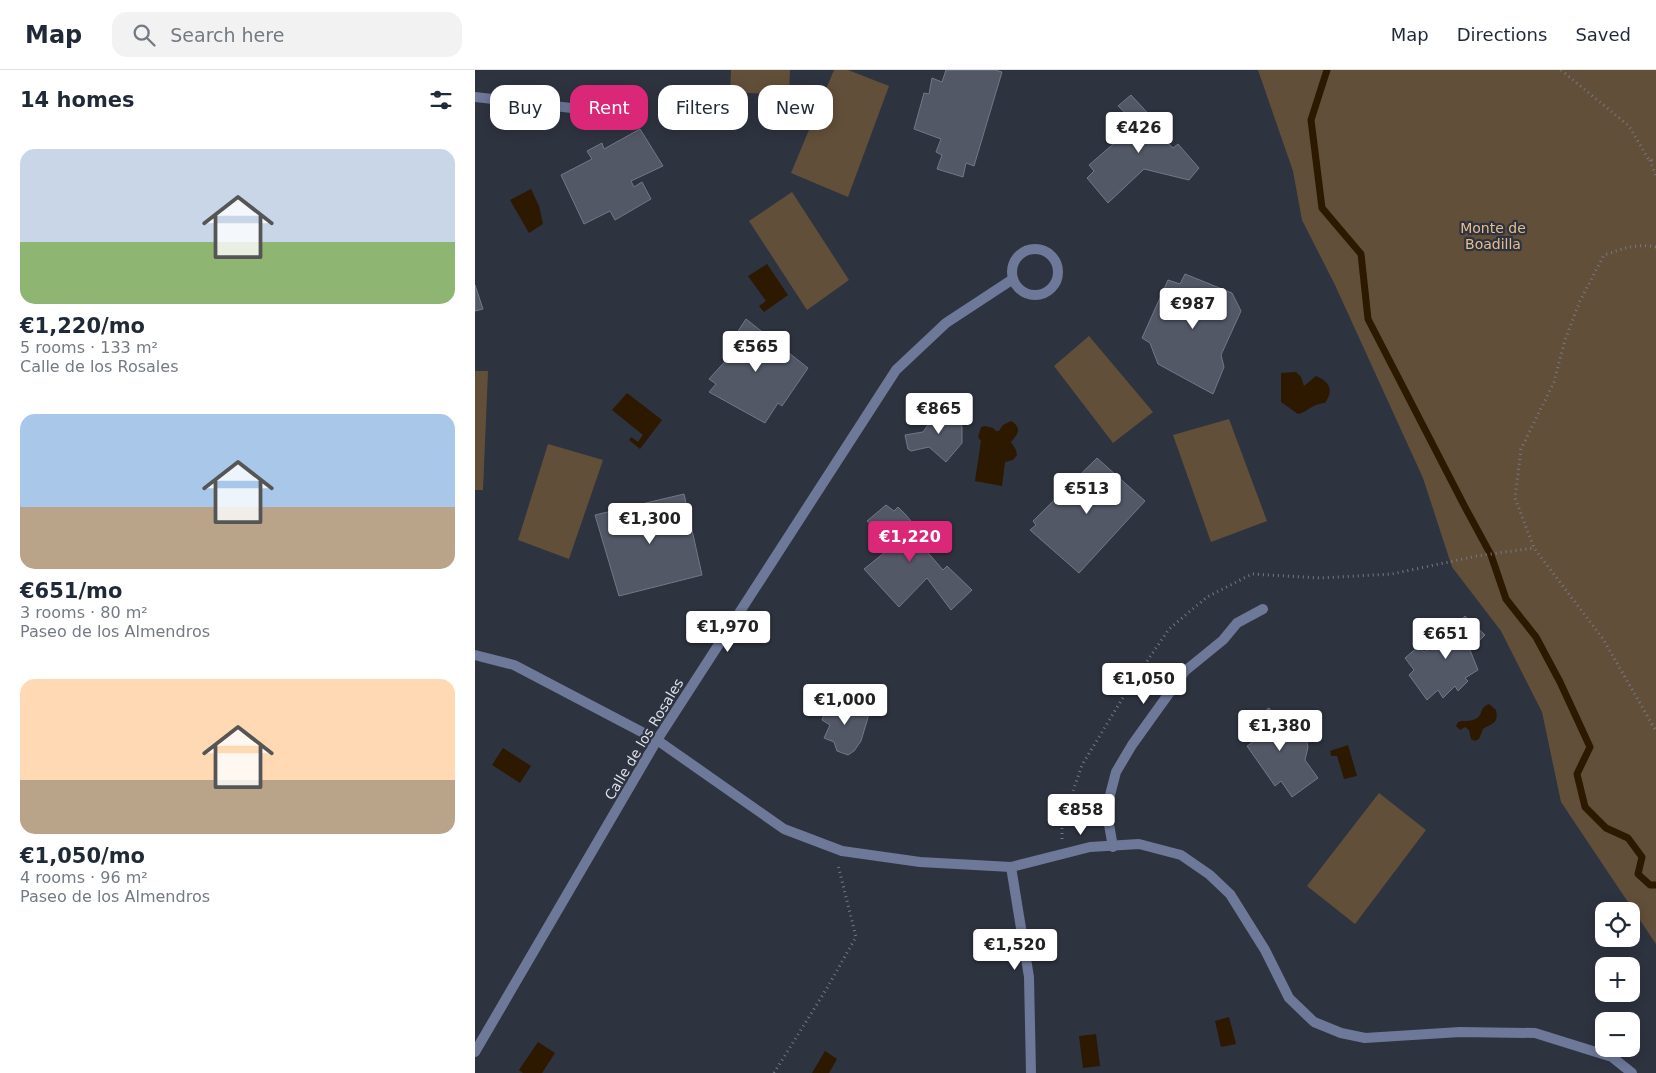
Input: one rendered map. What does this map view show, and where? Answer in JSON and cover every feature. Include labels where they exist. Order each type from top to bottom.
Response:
[{"type":"street","points":[[475,97],[570,108]]},
{"type":"street","points":[[1035,248],[1045,250],[1052,255],[1058,265],[1058,274],[1054,286],[1040,295],[1022,291],[1013,279],[1012,267],[1016,258],[1027,250],[1035,248]]},
{"type":"street","name":"Calle de los Rosales","points":[[475,1052],[657,740],[896,370],[946,323],[1013,279]]},
{"type":"street","points":[[1113,847],[1108,819],[1109,795],[1116,772],[1132,745],[1185,671],[1223,640],[1237,623],[1263,609]]},
{"type":"street","points":[[475,655],[514,665],[657,740],[784,829],[842,851],[920,862],[1011,867],[1090,847],[1139,844],[1181,855],[1211,874],[1230,894],[1265,950],[1289,998],[1314,1022],[1341,1033],[1365,1038],[1460,1032],[1535,1033],[1612,1057],[1632,1073]]},
{"type":"street","points":[[1011,867],[1029,976],[1031,1073]]},
{"type":"path","points":[[1561,70],[1629,126],[1656,176]]},
{"type":"path","points":[[1649,160],[1656,161]]},
{"type":"path","points":[[1656,247],[1646,245],[1629,246],[1604,255],[1580,301],[1565,340],[1554,382],[1521,449],[1515,498],[1534,548],[1603,639],[1656,731]]},
{"type":"path","points":[[1061,854],[1062,822],[1082,765],[1129,686],[1169,629],[1207,597],[1252,574],[1321,578],[1393,574],[1477,556],[1534,548]]},
{"type":"path","points":[[774,1073],[856,937],[833,848]]},
{"type":"green space","points":[[731,70],[790,70],[789,85],[758,85],[758,93],[748,93],[748,85],[730,85]]},
{"type":"green space","points":[[834,70],[848,70],[889,86],[848,197],[791,173],[809,130],[833,130],[833,85],[828,85]]},
{"type":"green space","name":"Monte de Boadilla","points":[[1258,70],[1656,70],[1656,944],[1640,920],[1640,902],[1628,902],[1561,802],[1542,712],[1501,631],[1452,567],[1423,478],[1335,285],[1302,220],[1293,171]]},
{"type":"green space","points":[[792,192],[849,280],[807,310],[749,221]]},
{"type":"green space","points":[[1089,336],[1153,412],[1113,443],[1054,366]]},
{"type":"green space","points":[[475,371],[488,371],[483,490],[475,490]]},
{"type":"green space","points":[[1229,419],[1267,521],[1211,542],[1173,435]]},
{"type":"green space","points":[[548,444],[603,460],[569,559],[518,540]]},
{"type":"green space","points":[[1379,793],[1426,830],[1355,924],[1307,886]]},
{"type":"shaded area","points":[[531,189],[539,206],[543,224],[529,233],[510,200]]},
{"type":"shaded area","points":[[767,264],[788,295],[764,312],[759,306],[766,301],[748,276]]},
{"type":"shaded area","points":[[1296,372],[1301,377],[1304,386],[1316,376],[1325,381],[1330,390],[1325,403],[1298,414],[1281,402],[1281,373]]},
{"type":"shaded area","points":[[627,393],[662,420],[640,449],[629,440],[631,437],[638,442],[643,435],[612,410]]},
{"type":"shaded area","points":[[1011,421],[1018,429],[1011,442],[1017,455],[1013,460],[1005,462],[1002,486],[975,481],[981,441],[978,437],[981,427],[985,426],[999,431],[1003,425]]},
{"type":"shaded area","points":[[1489,704],[1496,710],[1497,718],[1496,721],[1483,729],[1479,739],[1475,741],[1471,739],[1469,730],[1465,727],[1460,730],[1456,726],[1458,722],[1478,718],[1483,708]]},
{"type":"shaded area","points":[[1348,745],[1357,776],[1344,779],[1337,756],[1331,756],[1330,751]]},
{"type":"shaded area","points":[[503,748],[531,766],[520,783],[492,765]]},
{"type":"shaded area","points":[[1229,1017],[1236,1044],[1221,1047],[1215,1021]]},
{"type":"shaded area","points":[[1096,1034],[1100,1066],[1083,1068],[1079,1036]]},
{"type":"shaded area","points":[[538,1042],[555,1053],[542,1073],[523,1073],[519,1070]]},
{"type":"shaded area","points":[[825,1051],[837,1059],[829,1073],[812,1073]]},
{"type":"building","points":[[946,70],[995,70],[1002,72],[974,166],[966,163],[963,177],[937,169],[942,155],[936,152],[941,139],[914,129],[924,93],[929,94],[932,78],[942,82]]},
{"type":"building","points":[[1131,95],[1156,122],[1160,120],[1168,128],[1163,137],[1173,148],[1178,144],[1199,168],[1189,180],[1144,169],[1108,203],[1087,178],[1094,171],[1089,165],[1133,127],[1126,121],[1130,117],[1118,106]]},
{"type":"building","points":[[641,130],[663,166],[631,181],[634,187],[642,182],[651,199],[615,220],[610,211],[584,224],[561,175],[592,159],[587,151],[602,143],[604,149]]},
{"type":"building","points":[[1185,274],[1232,293],[1241,311],[1221,355],[1224,367],[1213,394],[1158,364],[1150,343],[1142,338],[1168,280],[1180,284]]},
{"type":"building","points":[[475,285],[483,309],[475,311]]},
{"type":"building","points":[[746,319],[808,368],[782,406],[778,403],[765,423],[709,392],[716,384],[709,379],[729,357],[723,354]]},
{"type":"building","points":[[940,408],[957,410],[962,427],[962,443],[946,462],[929,447],[911,451],[908,449],[905,435],[923,432]]},
{"type":"building","points":[[1097,458],[1145,501],[1079,573],[1030,530],[1036,525],[1033,521]]},
{"type":"building","points":[[684,494],[702,575],[619,596],[595,515]]},
{"type":"building","points":[[886,505],[894,511],[898,507],[911,521],[908,525],[916,530],[916,539],[943,570],[947,566],[972,590],[951,610],[927,578],[899,607],[864,569],[894,545],[867,521]]},
{"type":"building","points":[[1465,616],[1485,635],[1470,650],[1478,670],[1465,678],[1468,681],[1458,691],[1455,686],[1443,698],[1438,690],[1427,700],[1409,675],[1414,670],[1405,658],[1419,646],[1424,652],[1432,647],[1429,642],[1441,632],[1444,636]]},
{"type":"building","points":[[830,698],[869,714],[861,741],[854,751],[848,755],[837,751],[834,742],[824,738],[830,725],[822,720]]},
{"type":"building","points":[[1269,708],[1281,726],[1295,728],[1306,738],[1308,747],[1305,760],[1318,778],[1292,797],[1281,781],[1275,786],[1247,746],[1253,742],[1243,727]]},
{"type":"waterway","points":[[1327,70],[1311,120],[1322,208],[1361,254],[1368,319],[1491,555],[1506,599],[1536,637],[1560,682],[1590,747],[1577,774],[1585,807],[1606,828],[1628,838],[1642,857],[1638,874],[1650,885],[1656,885]]}]
